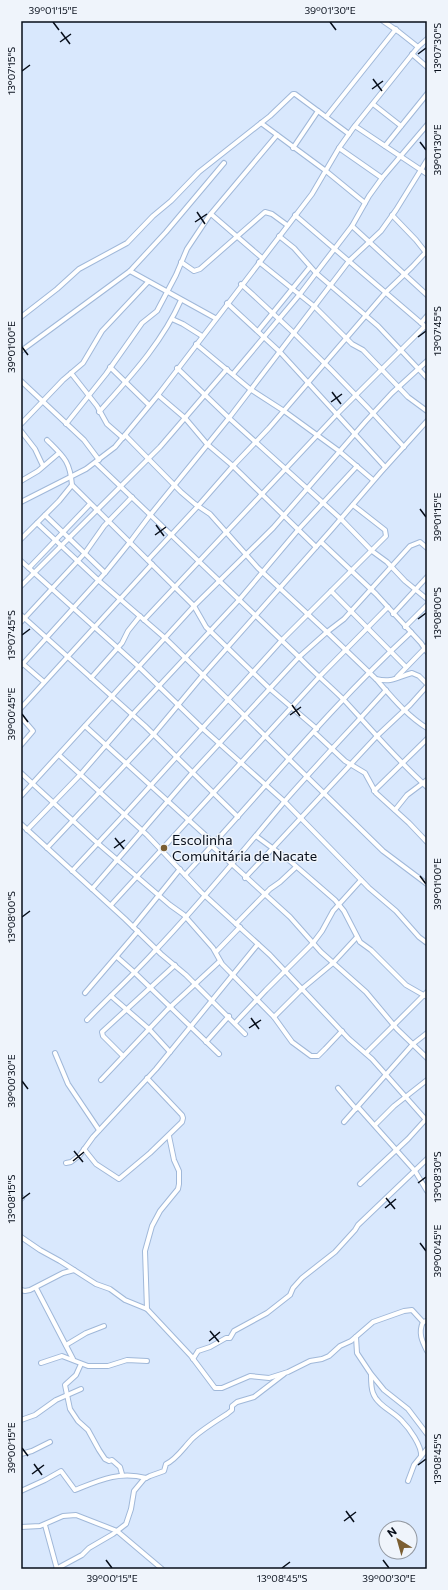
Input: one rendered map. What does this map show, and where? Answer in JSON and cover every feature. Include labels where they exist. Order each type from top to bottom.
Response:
[{"type":"street","points":[[383,21],[389,22],[418,48]]},
{"type":"street","points":[[326,117],[396,29]]},
{"type":"street","points":[[21,502],[71,477],[98,461],[115,447],[158,394],[215,318],[312,194],[339,148],[355,126],[412,54],[427,39]]},
{"type":"street","points":[[412,54],[427,66]]},
{"type":"street","points":[[21,316],[57,289],[79,269],[127,243],[199,172],[261,123],[293,94],[349,134]]},
{"type":"street","points":[[385,146],[427,94]]},
{"type":"street","points":[[373,104],[401,126]]},
{"type":"street","points":[[293,148],[318,111]]},
{"type":"street","points":[[261,123],[326,171],[365,203]]},
{"type":"street","points":[[233,374],[265,338],[300,294],[352,226],[382,178],[427,125]]},
{"type":"street","points":[[355,126],[427,174]]},
{"type":"street","points":[[66,424],[110,368],[142,323],[155,313],[176,275],[187,248],[211,214],[277,135]]},
{"type":"street","points":[[339,148],[382,178]]},
{"type":"street","points":[[44,682],[22,664],[105,573],[130,542],[315,308],[349,261],[370,242],[392,215],[427,160]]},
{"type":"street","points":[[21,351],[130,271],[166,232],[224,163]]},
{"type":"street","points":[[182,262],[194,271],[197,270],[265,212],[272,214],[287,225]]},
{"type":"street","points":[[211,214],[300,294],[352,344],[363,350],[408,397],[427,412]]},
{"type":"street","points":[[295,215],[424,326]]},
{"type":"street","points":[[148,560],[284,411],[365,315],[386,292],[426,254],[416,240],[392,215]]},
{"type":"street","points":[[352,226],[427,295]]},
{"type":"street","points":[[279,236],[294,248],[316,273],[365,315],[427,378]]},
{"type":"street","points":[[258,331],[310,267]]},
{"type":"street","points":[[130,271],[215,318]]},
{"type":"street","points":[[21,424],[87,357],[102,331],[148,282]]},
{"type":"street","points":[[242,284],[325,362],[404,446]]},
{"type":"street","points":[[99,412],[126,382],[154,347],[172,319],[181,300]]},
{"type":"street","points":[[227,303],[280,352],[385,467]]},
{"type":"street","points":[[144,620],[355,395],[424,326],[427,316]]},
{"type":"street","points":[[172,319],[202,336]]},
{"type":"street","points":[[196,344],[250,389],[284,411],[339,451],[373,480]]},
{"type":"street","points":[[21,796],[60,755],[194,606],[273,528],[282,515],[373,412],[398,386],[427,361]]},
{"type":"street","points":[[110,368],[149,405]]},
{"type":"street","points":[[178,368],[229,418],[341,519],[372,551],[427,599]]},
{"type":"street","points":[[21,586],[147,458],[160,447],[227,369]]},
{"type":"street","points":[[71,373],[88,395],[107,424],[124,436],[174,485],[198,506],[210,514],[263,573],[308,613],[376,678],[404,710],[427,728]]},
{"type":"street","points":[[22,383],[84,440],[98,461],[120,485],[320,676],[427,787]]},
{"type":"street","points":[[158,394],[185,418],[208,444],[316,546]]},
{"type":"street","points":[[47,848],[153,735],[203,675],[321,542],[373,480],[427,421]]},
{"type":"street","points":[[21,431],[35,449],[43,466]]},
{"type":"street","points":[[47,440],[59,453],[70,470],[72,486],[176,587],[194,606],[206,627],[210,631],[316,731],[332,750],[350,765],[365,773],[374,791],[427,842]]},
{"type":"street","points":[[21,481],[59,453]]},
{"type":"street","points":[[27,830],[80,775],[132,715],[239,600],[298,530],[357,466]]},
{"type":"street","points":[[21,539],[72,486]]},
{"type":"street","points":[[132,497],[108,522],[85,553],[22,619],[92,678],[238,817]]},
{"type":"street","points":[[29,568],[62,531],[90,504]]},
{"type":"street","points":[[72,871],[281,640],[386,536],[386,533],[353,505]]},
{"type":"street","points":[[45,515],[105,573]]},
{"type":"street","points":[[37,523],[98,580],[165,638],[384,852],[427,884]]},
{"type":"street","points":[[321,542],[372,590],[426,649],[394,680]]},
{"type":"street","points":[[92,889],[192,772],[243,715],[299,657],[337,625],[372,590],[410,546],[420,542],[427,548]]},
{"type":"street","points":[[21,562],[139,667],[218,743],[285,802],[361,880],[396,911],[419,937],[427,943]]},
{"type":"street","points":[[21,708],[152,564]]},
{"type":"street","points":[[393,614],[427,577]]},
{"type":"street","points":[[330,591],[406,667]]},
{"type":"street","points":[[405,627],[427,605]]},
{"type":"street","points":[[110,905],[291,707],[388,607]]},
{"type":"street","points":[[92,678],[117,648],[140,616]]},
{"type":"street","points":[[185,875],[344,700],[390,651],[411,632]]},
{"type":"street","points":[[245,878],[323,792],[427,685],[419,676],[412,673],[394,680],[385,681],[376,678]]},
{"type":"street","points":[[87,1020],[156,950],[186,917],[205,896],[230,864],[386,690]]},
{"type":"street","points":[[21,717],[33,731],[21,745]]},
{"type":"street","points":[[85,726],[188,819],[213,844],[230,864],[290,917],[313,943],[359,986],[394,1026],[427,1058]]},
{"type":"street","points":[[374,791],[427,740]]},
{"type":"street","points":[[60,755],[161,849],[205,896],[286,970],[342,1032],[366,1053],[426,1119],[408,1139],[360,1184]]},
{"type":"street","points":[[21,773],[117,860],[186,917],[216,952],[220,961],[274,1017],[292,1042],[311,1056],[318,1056],[342,1032]]},
{"type":"street","points":[[395,810],[407,795],[427,780]]},
{"type":"street","points":[[21,824],[110,905],[156,950],[195,984],[229,1016],[245,1034]]},
{"type":"street","points":[[256,836],[296,867],[338,904],[346,914],[357,937],[406,985],[426,995],[366,1053]]},
{"type":"street","points":[[216,952],[264,895],[296,867]]},
{"type":"street","points":[[133,927],[180,869]]},
{"type":"street","points":[[235,1023],[313,943],[338,904],[361,880]]},
{"type":"street","points":[[85,993],[138,932]]},
{"type":"street","points":[[274,1017],[303,988],[333,963],[357,937]]},
{"type":"street","points":[[66,1163],[76,1159],[99,1130],[170,1052],[258,944]]},
{"type":"street","points":[[117,957],[219,1054]]},
{"type":"street","points":[[100,1080],[171,1007],[220,961]]},
{"type":"street","points":[[124,1056],[104,1036],[102,1032],[174,965]]},
{"type":"street","points":[[111,996],[149,1029],[170,1052]]},
{"type":"street","points":[[206,1042],[229,1016]]},
{"type":"street","points":[[344,1122],[413,1044],[427,1033]]},
{"type":"street","points":[[55,1053],[68,1084],[99,1130]]},
{"type":"street","points":[[84,1149],[96,1164],[119,1179],[169,1136],[182,1122],[182,1115],[147,1078]]},
{"type":"street","points":[[375,1125],[394,1106],[427,1080]]},
{"type":"street","points":[[338,1088],[375,1125],[396,1149],[415,1171],[427,1190]]},
{"type":"street","points":[[147,1309],[144,1277],[145,1250],[152,1226],[160,1211],[178,1189],[179,1184],[179,1171],[174,1160],[169,1136]]},
{"type":"street","points":[[193,1358],[198,1351],[216,1344],[226,1338],[230,1338],[234,1331],[267,1313],[290,1295],[293,1288],[302,1278],[335,1252],[358,1225],[427,1159]]},
{"type":"street","points":[[21,1237],[96,1284],[110,1289],[130,1302],[144,1306],[193,1358],[211,1384],[218,1389],[250,1376],[269,1378],[285,1373],[310,1361],[329,1356],[340,1346],[356,1337],[373,1322],[409,1310],[425,1321],[420,1330],[423,1343],[427,1351]]},
{"type":"street","points":[[21,1290],[25,1291],[36,1288],[63,1273],[74,1270]]},
{"type":"street","points":[[36,1288],[73,1359]]},
{"type":"street","points":[[66,1345],[86,1333],[104,1326]]},
{"type":"street","points":[[356,1337],[357,1353],[371,1374],[384,1390],[408,1409],[427,1434]]},
{"type":"street","points":[[41,1363],[62,1356],[88,1366],[102,1366],[127,1360],[147,1361]]},
{"type":"street","points":[[81,1364],[76,1375],[66,1383],[70,1409],[78,1422],[88,1430],[105,1459],[109,1461],[112,1460],[118,1465],[122,1474]]},
{"type":"street","points":[[46,1525],[56,1569],[82,1556],[97,1542],[117,1531],[126,1524],[129,1517],[134,1491],[146,1478],[164,1471],[166,1464],[174,1460],[177,1454],[194,1438],[228,1414],[232,1410],[232,1406],[237,1402],[254,1397],[285,1373]]},
{"type":"street","points":[[371,1374],[373,1394],[402,1421],[419,1445],[421,1456]]},
{"type":"street","points":[[21,1420],[36,1415],[56,1400],[81,1389]]},
{"type":"street","points":[[21,1454],[32,1451],[50,1442]]},
{"type":"street","points":[[408,1481],[414,1465],[427,1449]]},
{"type":"street","points":[[21,1491],[61,1471],[75,1490],[122,1474],[136,1475],[146,1478]]},
{"type":"street","points":[[21,1527],[46,1525],[63,1516],[76,1515],[117,1531],[162,1569]]},
{"type":"place","name":"Escolinha Comunitária de Nacate","points":[[164,848]]}]
